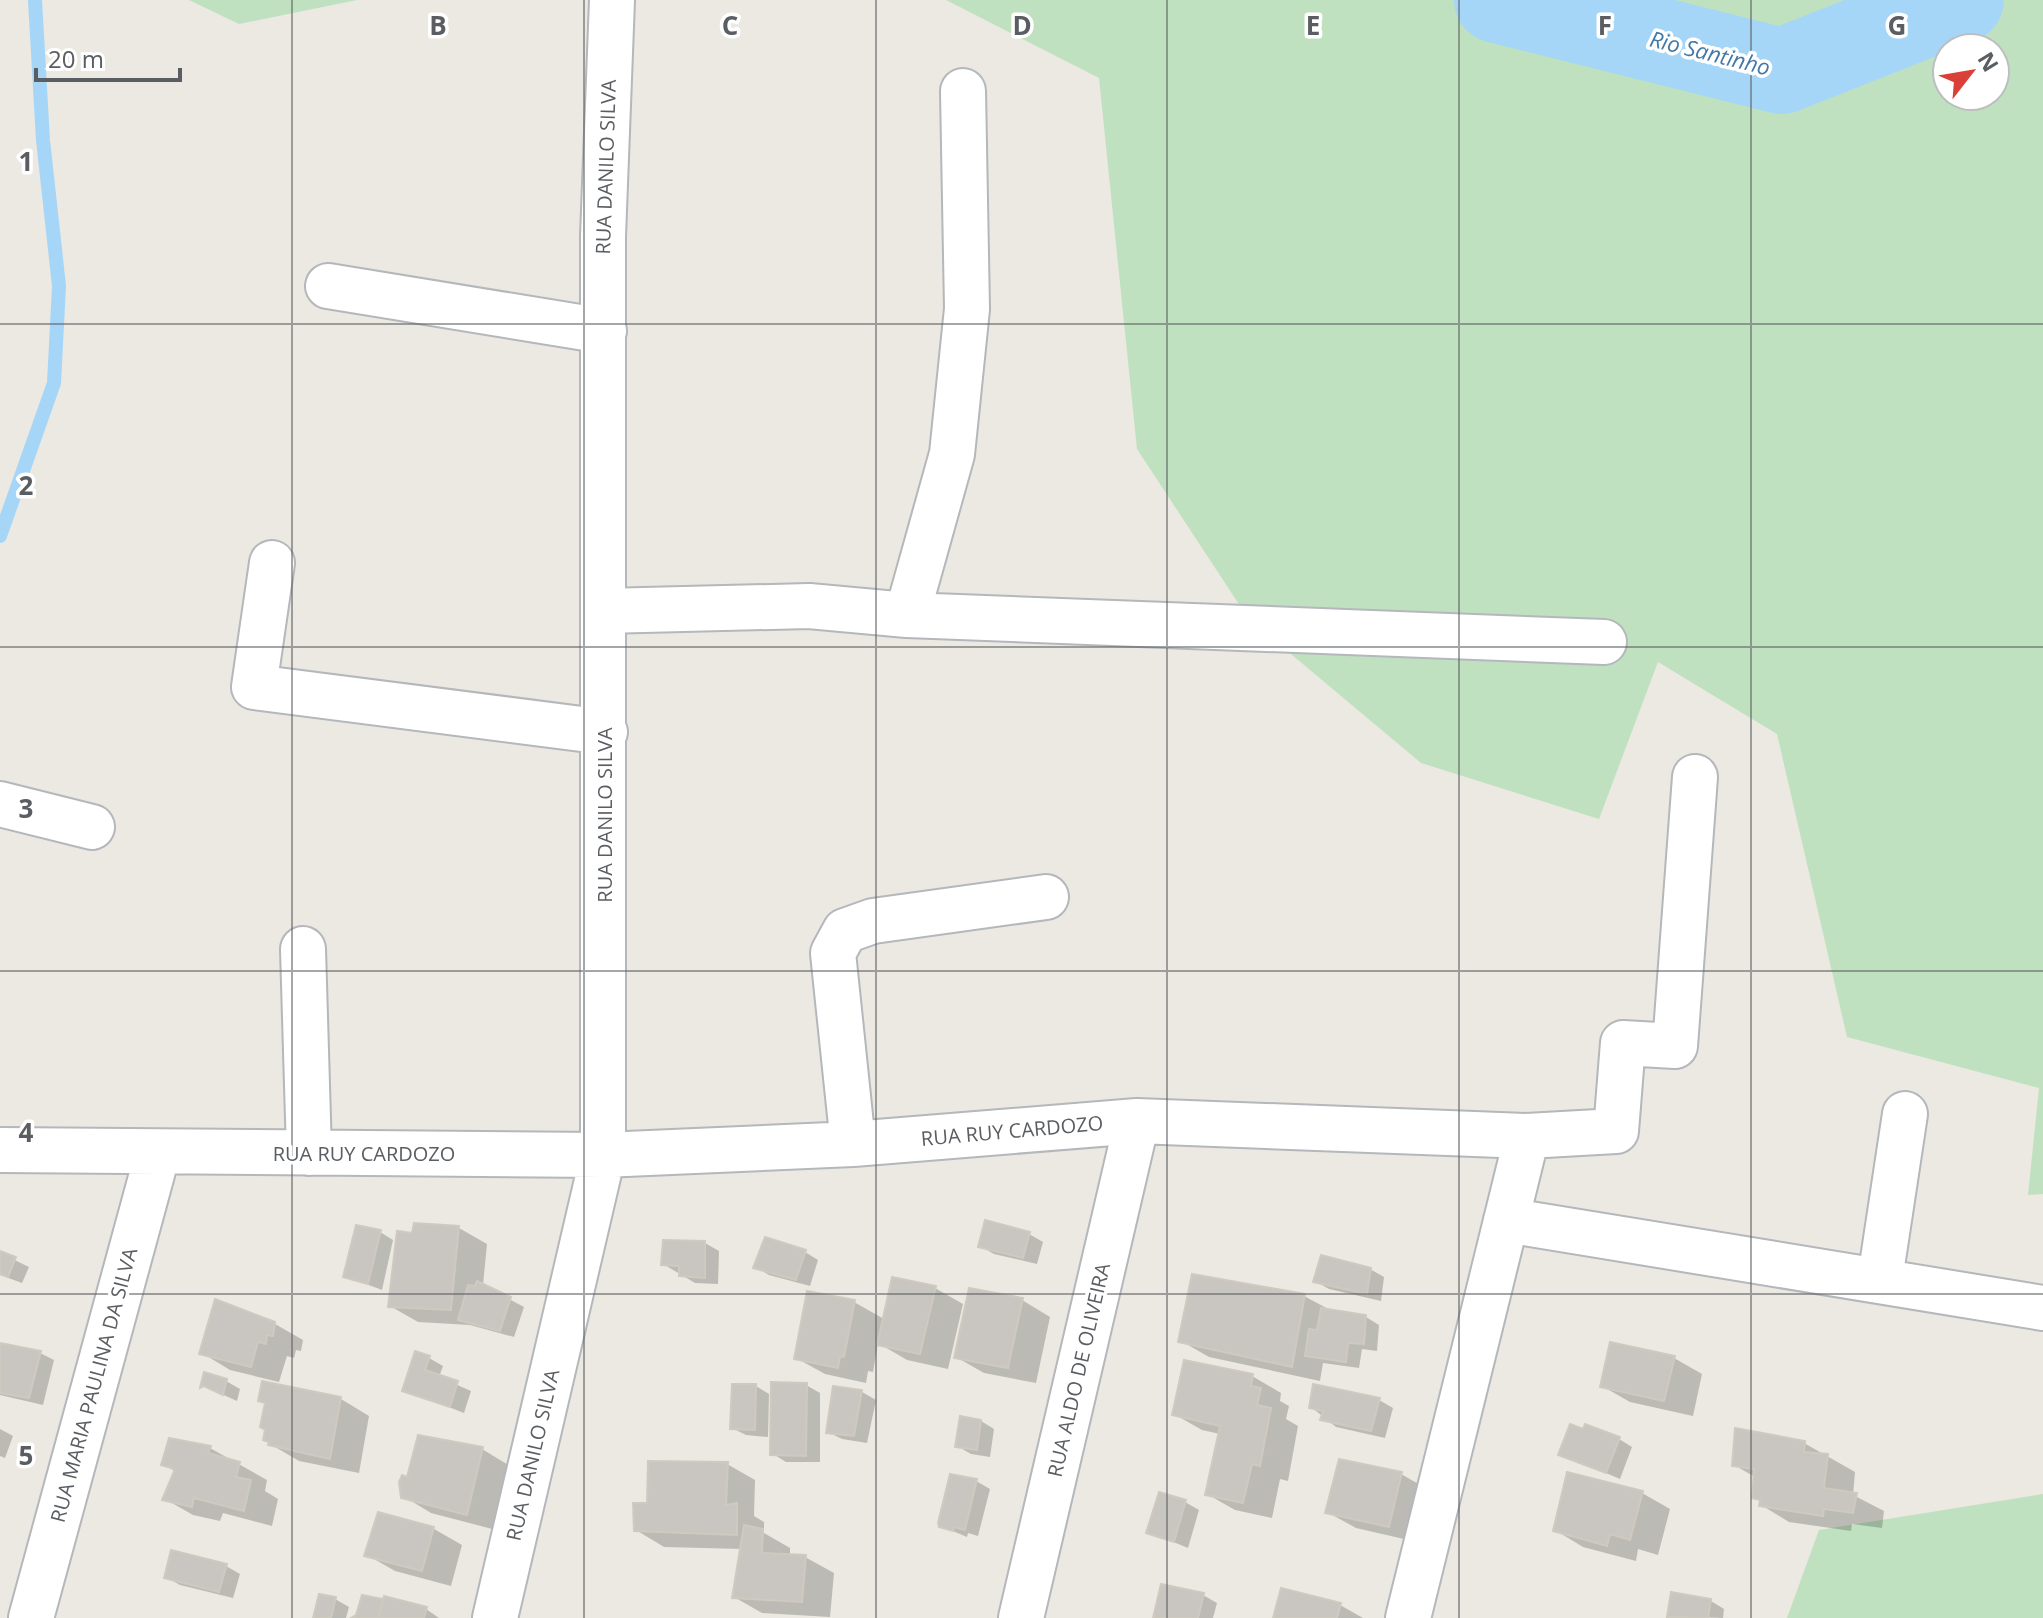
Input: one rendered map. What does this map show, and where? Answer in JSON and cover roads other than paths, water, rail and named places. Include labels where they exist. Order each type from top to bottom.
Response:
[{"type":"street","name":"RUA DANILO SILVA","points":[[495,1618],[603,1155],[603,236],[612,0]]},
{"type":"street","points":[[907,615],[952,454],[967,309],[963,91]]},
{"type":"street","points":[[328,286],[604,331]]},
{"type":"street","points":[[272,563],[254,687],[605,732]]},
{"type":"street","points":[[603,611],[809,606],[907,615],[1604,642]]},
{"type":"street","name":"RUA RUY CARDOZO","points":[[0,1150],[603,1155],[853,1144],[1137,1121],[1527,1136],[1616,1131],[1623,1043],[1675,1046],[1695,777]]},
{"type":"street","points":[[0,804],[92,827]]},
{"type":"street","points":[[853,1144],[833,953],[845,931],[873,921],[1046,897]]},
{"type":"street","points":[[303,949],[309,1153]]},
{"type":"street","points":[[1880,1279],[1905,1114]]},
{"type":"street","name":"RUA ALDO DE OLIVEIRA","points":[[1021,1618],[1137,1121]]},
{"type":"street","points":[[1408,1618],[1527,1136]]},
{"type":"street","name":"RUA MARIA PAULINA DA SILVA","points":[[31,1618],[158,1152]]},
{"type":"street","points":[[1506,1220],[2043,1308]]},
{"type":"waterway","points":[[0,536],[54,383],[59,286],[43,140],[35,0]]},
{"type":"waterway","name":"Rio Santinho","points":[[1497,0],[1782,71],[1961,0]]}]
